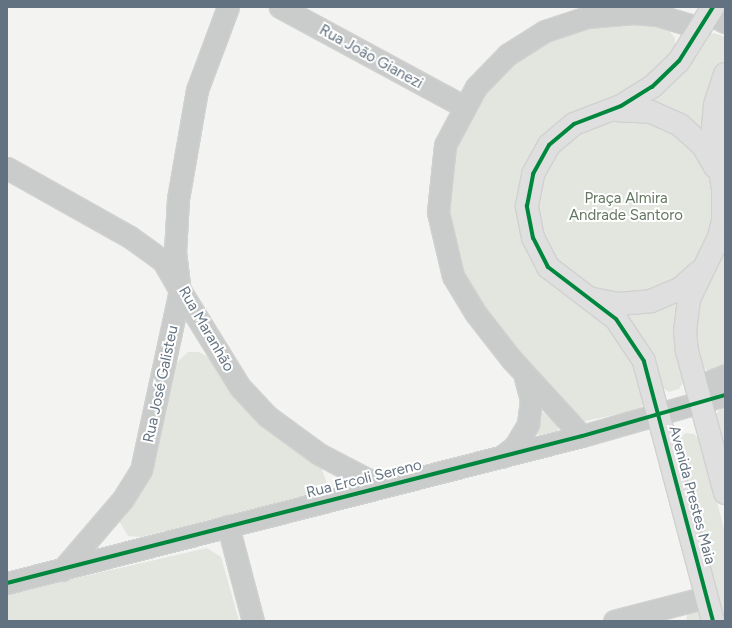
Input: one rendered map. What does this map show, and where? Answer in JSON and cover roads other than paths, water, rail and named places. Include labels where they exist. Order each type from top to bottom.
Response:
[{"type":"street","name":"Rua Maranhão","points":[[228,7],[210,49],[198,90],[178,199],[175,252],[180,290],[240,387],[267,416],[319,454],[382,487]]},
{"type":"street","name":"Rua João Gianezi","points":[[280,7],[463,106]]},
{"type":"street","points":[[582,436],[520,370],[464,296],[448,262],[440,233],[440,167],[463,106],[476,86],[507,54],[566,23],[610,14],[634,13],[712,18]]},
{"type":"street","name":"Avenida Prestes Maia","points":[[712,18],[679,61],[657,83],[607,111],[574,124],[549,145],[533,174],[527,206],[533,238],[548,267],[573,289],[590,298],[616,319],[638,348],[658,416],[713,621]]},
{"type":"street","points":[[725,74],[715,105],[718,173],[723,221],[689,299],[685,330],[698,395],[725,493]]},
{"type":"street","points":[[607,111],[651,112],[680,125],[703,146],[718,173]]},
{"type":"street","points":[[7,168],[130,237],[163,261],[180,290]]},
{"type":"street","points":[[590,298],[619,304],[651,301],[681,288],[704,266]]},
{"type":"street","name":"Rua José Galisteu","points":[[62,570],[122,500],[141,470],[180,290]]},
{"type":"street","points":[[499,458],[520,439],[531,412],[529,389],[520,370]]},
{"type":"street","points":[[698,395],[725,375]]},
{"type":"street","name":"Rua Ercoli Sereno","points":[[7,584],[658,416],[698,395],[725,395]]},
{"type":"street","points":[[228,526],[254,621]]},
{"type":"street","points":[[614,621],[670,614],[706,597]]},
{"type":"park label","name":"Praça Almira Andrade Santoro","points":[[626,206]]}]
